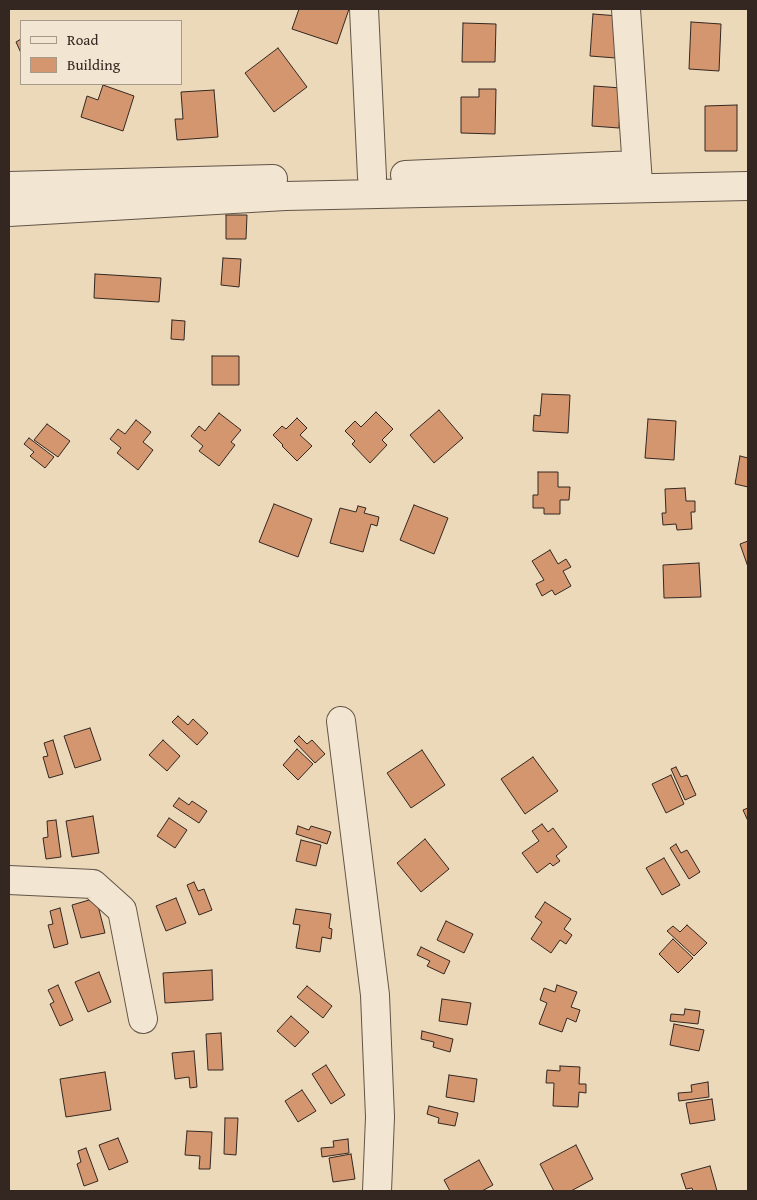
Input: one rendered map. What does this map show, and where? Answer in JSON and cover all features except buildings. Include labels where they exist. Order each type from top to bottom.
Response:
[{"type":"street","points":[[364,9],[372,176]]},
{"type":"street","points":[[626,9],[637,177]]},
{"type":"street","points":[[9,186],[372,176],[637,177],[748,186]]},
{"type":"street","points":[[9,212],[637,177]]},
{"type":"street","points":[[341,721],[375,995],[380,1117],[377,1191]]},
{"type":"street","points":[[9,880],[93,884],[122,910],[143,1019]]}]
